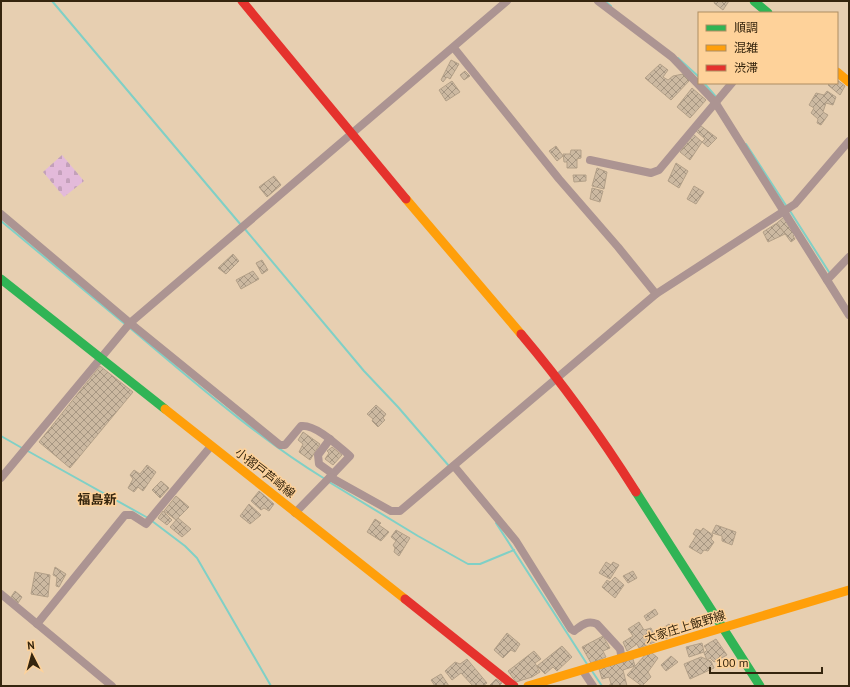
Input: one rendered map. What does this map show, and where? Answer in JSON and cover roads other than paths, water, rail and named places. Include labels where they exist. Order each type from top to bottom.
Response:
[{"type":"main road","points":[[242,1],[351,134],[558,377],[597,430],[760,686]]},
{"type":"main road","points":[[754,1],[767,12]]},
{"type":"main road","points":[[838,73],[849,82]]},
{"type":"main road","name":"小摺戸芦崎線","points":[[1,279],[514,686]]},
{"type":"main road","name":"大家庄上飯野線","points":[[528,686],[583,671],[849,590]]},
{"type":"street","points":[[1,478],[130,323],[454,48],[507,1]]},
{"type":"street","points":[[598,1],[672,58],[715,102],[849,314]]},
{"type":"street","points":[[454,48],[559,179],[656,294]]},
{"type":"street","points":[[590,160],[652,173],[659,170],[731,84]]},
{"type":"street","points":[[330,439],[318,455],[319,464],[332,475],[391,511],[400,511],[656,294],[795,204],[849,141]]},
{"type":"street","points":[[1,214],[130,323],[280,445],[285,445],[301,426],[306,425],[330,439],[350,456],[295,513]]},
{"type":"street","points":[[827,280],[849,258]]},
{"type":"street","points":[[36,624],[125,515],[132,514],[146,524],[211,446]]},
{"type":"street","points":[[454,466],[516,541],[571,629],[574,631],[584,622],[592,622],[597,624],[620,649],[622,659]]},
{"type":"street","points":[[1,594],[112,686]]},
{"type":"street","points":[[583,671],[594,686]]},
{"type":"waterway","points":[[52,1],[241,225]]},
{"type":"waterway","points":[[605,1],[611,6]]},
{"type":"waterway","points":[[678,58],[698,76]]},
{"type":"waterway","points":[[705,84],[717,98]]},
{"type":"waterway","points":[[746,144],[787,207]]},
{"type":"waterway","points":[[790,211],[829,272]]},
{"type":"waterway","points":[[1,221],[126,325]]},
{"type":"waterway","points":[[244,228],[364,371],[398,407],[449,466]]},
{"type":"waterway","points":[[130,328],[249,426],[274,445],[325,479]]},
{"type":"waterway","points":[[1,436],[22,448]]},
{"type":"waterway","points":[[26,450],[148,518]]},
{"type":"waterway","points":[[329,482],[418,536],[468,564],[480,564],[514,550]]},
{"type":"waterway","points":[[152,521],[185,546],[197,558],[271,686]]},
{"type":"waterway","points":[[496,523],[587,664]]},
{"type":"waterway","points":[[592,671],[602,686]]},
{"type":"district","name":"福島新","points":[[97,499]]}]
